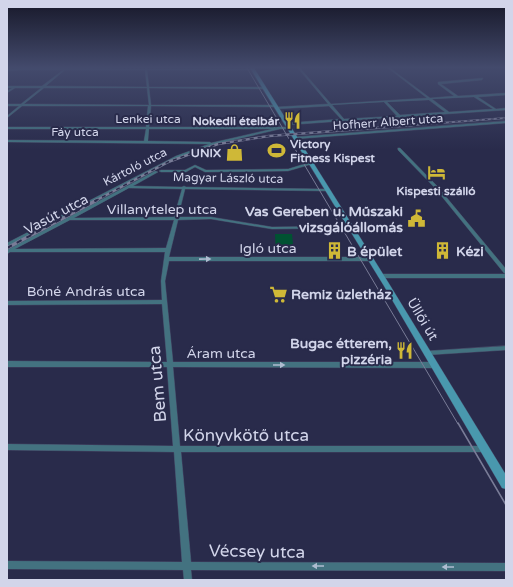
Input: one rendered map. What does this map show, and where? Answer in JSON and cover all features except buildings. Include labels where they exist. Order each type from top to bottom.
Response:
[{"type":"main road","name":"Üllői út","points":[[268,95],[296,138],[326,190],[506,484]]},
{"type":"street","points":[[7,117],[34,95]]},
{"type":"street","points":[[146,142],[149,128],[149,95]]},
{"type":"street","points":[[322,95],[343,120]]},
{"type":"street","points":[[425,95],[448,113]]},
{"type":"street","points":[[7,106],[150,105],[275,107],[484,95]]},
{"type":"street","points":[[475,96],[497,110]]},
{"type":"street","points":[[385,102],[400,117]]},
{"type":"street","name":"Lenkei utca","points":[[7,128],[280,128],[343,120],[506,110]]},
{"type":"street","name":"Hofherr Albert utca","points":[[296,138],[506,122]]},
{"type":"street","name":"Kártoló utca","points":[[7,244],[165,162],[188,152],[215,143],[280,128]]},
{"type":"street","name":"Fáy utca","points":[[7,141],[215,143]]},
{"type":"street","points":[[188,152],[191,142]]},
{"type":"street","points":[[399,149],[436,187],[506,272]]},
{"type":"street","name":"Vasút utca","points":[[8,252],[159,171],[186,171],[195,166],[205,171],[288,170],[311,163]]},
{"type":"street","name":"Magyar László utca","points":[[129,187],[326,190]]},
{"type":"street","name":"Bem utca","points":[[184,188],[175,218],[163,275],[164,302],[188,580]]},
{"type":"street","name":"Villanytelep utca","points":[[70,219],[215,219],[272,228],[350,227]]},
{"type":"street","points":[[8,252],[168,250]]},
{"type":"street","name":"Igló utca","points":[[166,259],[369,259]]},
{"type":"street","points":[[380,276],[506,276]]},
{"type":"street","name":"Bóné András utca","points":[[7,303],[164,302]]},
{"type":"street","points":[[427,353],[506,348]]},
{"type":"street","name":"Áram utca","points":[[7,364],[434,365]]},
{"type":"street","name":"Könyvkötő utca","points":[[7,447],[177,449],[484,449]]},
{"type":"street","name":"Vécsey utca","points":[[7,565],[187,564],[506,567]]},
{"type":"green space","points":[[275,234],[292,234],[294,254],[276,254]]},
{"type":"tram line","points":[[263,95],[458,424]]},
{"type":"tram line","points":[[458,423],[506,505]]},
{"type":"railway","points":[[401,126],[506,118]]},
{"type":"railway","points":[[95,201],[168,162],[218,144],[269,136],[415,125]]},
{"type":"railway","points":[[7,248],[97,200]]},
{"type":"place","name":"Nokedli ételbár","points":[[292,121]]},
{"type":"place","name":"Victory Fitness Kispest","points":[[277,151]]},
{"type":"place","name":"UNIX","points":[[234,153]]},
{"type":"place","name":"Kispesti szálló","points":[[436,172]]},
{"type":"place","name":"Vas Gereben u. Műszaki vizsgálóállomás","points":[[416,219]]},
{"type":"place","name":"B épület","points":[[334,251]]},
{"type":"place","name":"Kézi","points":[[443,251]]},
{"type":"place","name":"Remiz üzletház","points":[[278,294]]},
{"type":"place","name":"Bugac étterem, pizzéria","points":[[405,351]]}]
